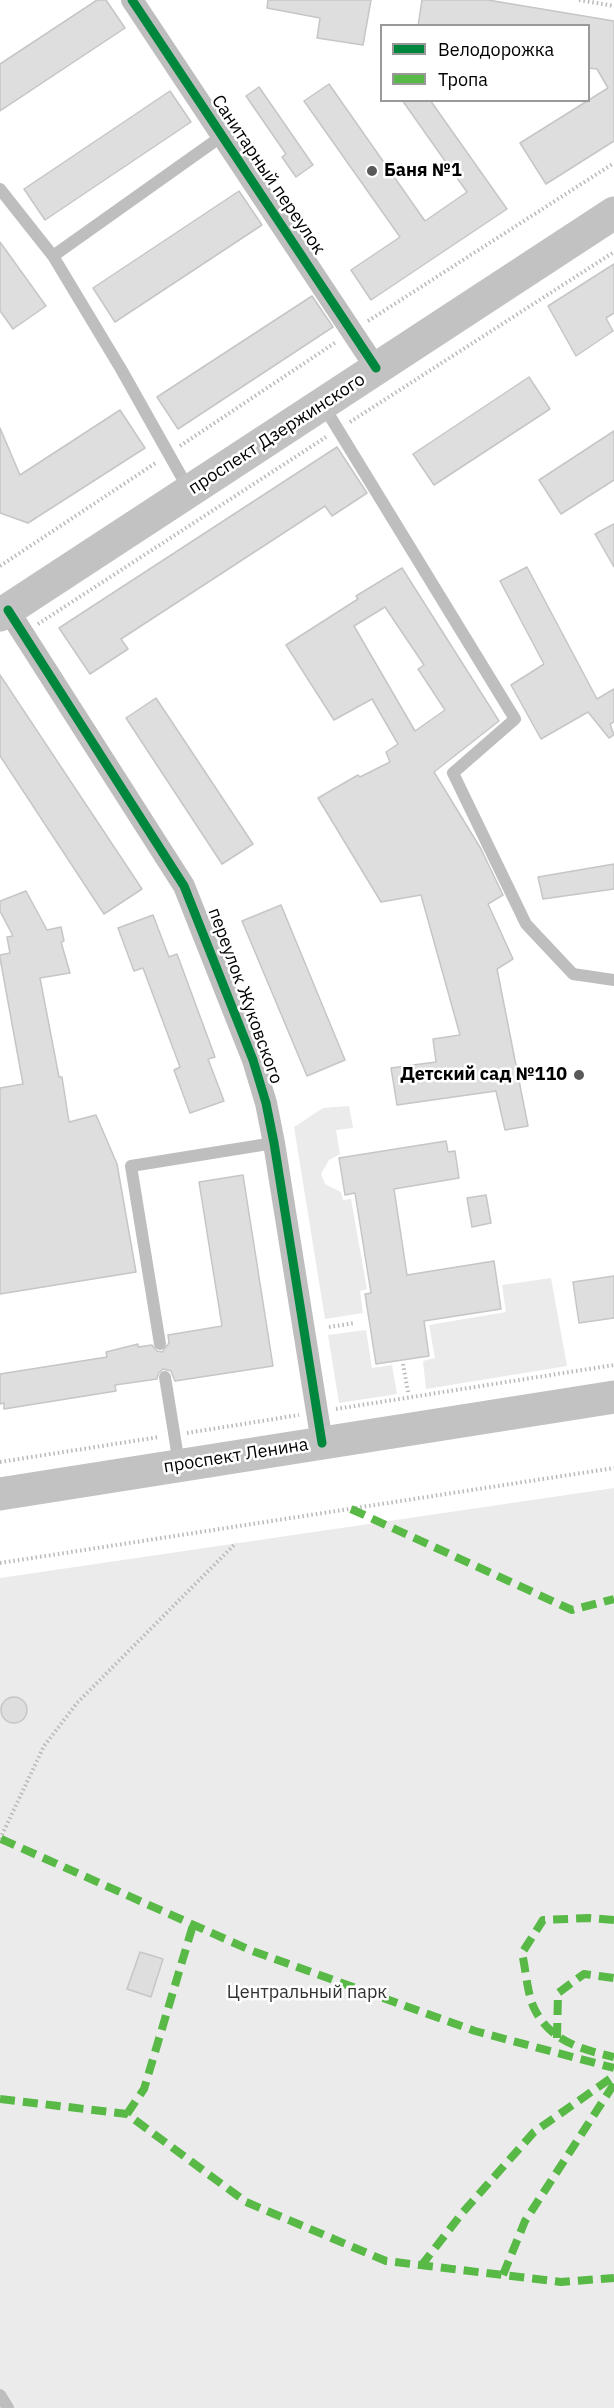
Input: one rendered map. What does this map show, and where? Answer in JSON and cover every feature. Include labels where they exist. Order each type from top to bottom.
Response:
[{"type":"main road","name":"проспект Дзержинского","points":[[3,607],[189,491],[614,213]]},
{"type":"main road","name":"проспект Ленина","points":[[0,1494],[614,1397]]},
{"type":"street","name":"Санитарный переулок","points":[[132,0],[376,369]]},
{"type":"street","name":"переулок Жуковского","points":[[3,607],[184,886],[253,1060],[266,1103],[274,1143],[322,1443]]},
{"type":"lane","points":[[53,256],[222,136]]},
{"type":"lane","points":[[0,189],[53,256],[122,369],[189,491]]},
{"type":"lane","points":[[322,404],[515,719],[453,773],[526,924],[573,974],[614,980]]},
{"type":"lane","points":[[160,1344],[131,1166],[274,1143]]},
{"type":"lane","points":[[165,1377],[179,1466]]},
{"type":"lane","points":[[0,2395],[8,2408]]},
{"type":"path","points":[[579,0],[602,2],[614,6]]},
{"type":"path","points":[[352,332],[614,163]]},
{"type":"path","points":[[329,1326],[355,1323]]},
{"type":"path","points":[[403,1364],[408,1392]]},
{"type":"path","points":[[0,1563],[614,1468]]},
{"type":"path","points":[[0,1839],[44,1746],[77,1703],[236,1544]]},
{"type":"green space","points":[[349,1106],[353,1128],[336,1130],[340,1154],[329,1160],[321,1174],[325,1184],[341,1192],[343,1200],[351,1199],[367,1289],[360,1291],[363,1313],[325,1319],[294,1127],[323,1108]]},
{"type":"green space","points":[[551,1278],[567,1366],[426,1389],[423,1361],[435,1358],[429,1325],[506,1312],[502,1285]]},
{"type":"green space","points":[[366,1330],[372,1368],[392,1365],[397,1394],[339,1403],[328,1335]]},
{"type":"green space","name":"Центральный парк","points":[[614,1488],[614,2408],[0,2408],[0,1578]]},
{"type":"building","points":[[97,0],[106,0],[125,28],[0,111],[0,64]]},
{"type":"building","points":[[268,0],[371,0],[363,45],[317,38],[320,18],[267,8]]},
{"type":"building","points":[[422,0],[488,0],[614,21],[614,141],[546,184],[520,143],[586,102],[590,102],[590,99],[608,88],[597,69],[590,68],[590,24],[418,24]]},
{"type":"building","points":[[329,84],[425,221],[467,192],[403,102],[431,102],[507,209],[371,300],[351,270],[400,237],[304,101]]},
{"type":"building","points":[[259,87],[313,165],[296,177],[282,157],[286,154],[246,96]]},
{"type":"building","points":[[170,91],[191,122],[45,220],[24,189]]},
{"type":"building","points":[[239,191],[262,225],[115,322],[93,288]]},
{"type":"building","points":[[0,242],[46,306],[13,329],[0,311]]},
{"type":"building","points":[[614,264],[614,313],[606,318],[613,331],[576,356],[548,306]]},
{"type":"building","points":[[312,296],[333,327],[178,429],[157,397]]},
{"type":"building","points":[[529,377],[550,409],[434,485],[413,454]]},
{"type":"building","points":[[120,410],[145,448],[28,523],[0,513],[0,428],[20,475]]},
{"type":"building","points":[[614,431],[614,480],[561,514],[539,480]]},
{"type":"building","points":[[337,447],[367,493],[332,516],[325,506],[121,639],[128,649],[90,674],[59,628]]},
{"type":"building","points":[[614,524],[614,567],[595,534]]},
{"type":"building","points":[[527,567],[597,699],[614,689],[614,722],[610,724],[614,735],[609,738],[588,712],[541,739],[511,685],[544,664],[500,581]]},
{"type":"building","points":[[402,568],[499,721],[434,772],[481,849],[503,895],[488,904],[513,959],[497,969],[528,1126],[505,1130],[496,1091],[397,1105],[391,1068],[436,1062],[433,1039],[460,1035],[421,895],[381,902],[318,798],[358,775],[360,777],[390,762],[386,752],[398,744],[372,699],[334,720],[286,645],[358,599],[356,596]],"holes":[[[385,607],[424,665],[418,669],[445,710],[415,731],[354,626]]]},
{"type":"building","points":[[0,675],[142,889],[104,914],[0,756]]},
{"type":"building","points":[[156,698],[253,844],[222,864],[126,718]]},
{"type":"building","points":[[614,864],[614,889],[543,899],[538,877]]},
{"type":"building","points":[[26,891],[47,930],[61,927],[64,941],[61,942],[70,973],[40,978],[59,1077],[62,1077],[69,1122],[96,1115],[117,1164],[136,1272],[0,1294],[0,1088],[23,1084],[0,958],[0,955],[10,953],[7,937],[13,936],[0,911],[0,901]]},
{"type":"building","points":[[281,905],[345,1060],[307,1076],[242,921]]},
{"type":"building","points":[[153,915],[169,957],[177,954],[215,1057],[208,1059],[224,1101],[190,1113],[174,1070],[180,1067],[143,968],[134,971],[118,928]]},
{"type":"building","points":[[446,1141],[448,1152],[455,1151],[459,1178],[394,1189],[407,1275],[494,1261],[501,1309],[424,1321],[429,1356],[376,1364],[365,1294],[371,1293],[355,1193],[345,1195],[339,1158]]},
{"type":"building","points":[[243,1175],[273,1366],[175,1381],[171,1371],[163,1369],[157,1379],[115,1385],[116,1391],[4,1409],[4,1403],[0,1404],[0,1374],[107,1357],[106,1352],[138,1344],[138,1347],[152,1345],[157,1351],[162,1352],[169,1343],[168,1335],[222,1326],[199,1182]]},
{"type":"building","points":[[486,1195],[491,1223],[472,1227],[467,1198]]},
{"type":"building","points":[[614,1276],[614,1318],[579,1323],[573,1282]]},
{"type":"building","points":[[14,1697],[23,1701],[27,1710],[23,1719],[14,1723],[5,1719],[1,1710],[5,1701]]},
{"type":"building","points":[[140,1952],[163,1959],[151,1997],[127,1989]]},
{"type":"marked path","points":[[351,1509],[572,1610],[614,1599]]},
{"type":"marked path","points":[[1,1839],[250,1950],[475,2031],[614,2068]]},
{"type":"marked path","points":[[614,1920],[589,1918],[543,1920],[522,1953],[534,2008],[548,2028],[557,2036],[578,2047],[614,2057]]},
{"type":"marked path","points":[[127,2114],[144,2089],[193,1925]]},
{"type":"marked path","points":[[557,2038],[558,1993],[584,1974],[614,1978]]},
{"type":"marked path","points":[[421,2266],[463,2212],[534,2132],[614,2076]]},
{"type":"marked path","points":[[503,2275],[525,2221],[614,2084]]},
{"type":"marked path","points":[[0,2099],[127,2114],[246,2202],[386,2261],[561,2282],[614,2278]]},
{"type":"cycle path","points":[[132,0],[376,368]]},
{"type":"cycle path","points":[[8,610],[184,886],[253,1060],[266,1103],[274,1143],[322,1443]]},
{"type":"place","name":"Баня №1","points":[[372,171]]},
{"type":"place","name":"Детский сад №110","points":[[579,1075]]}]
